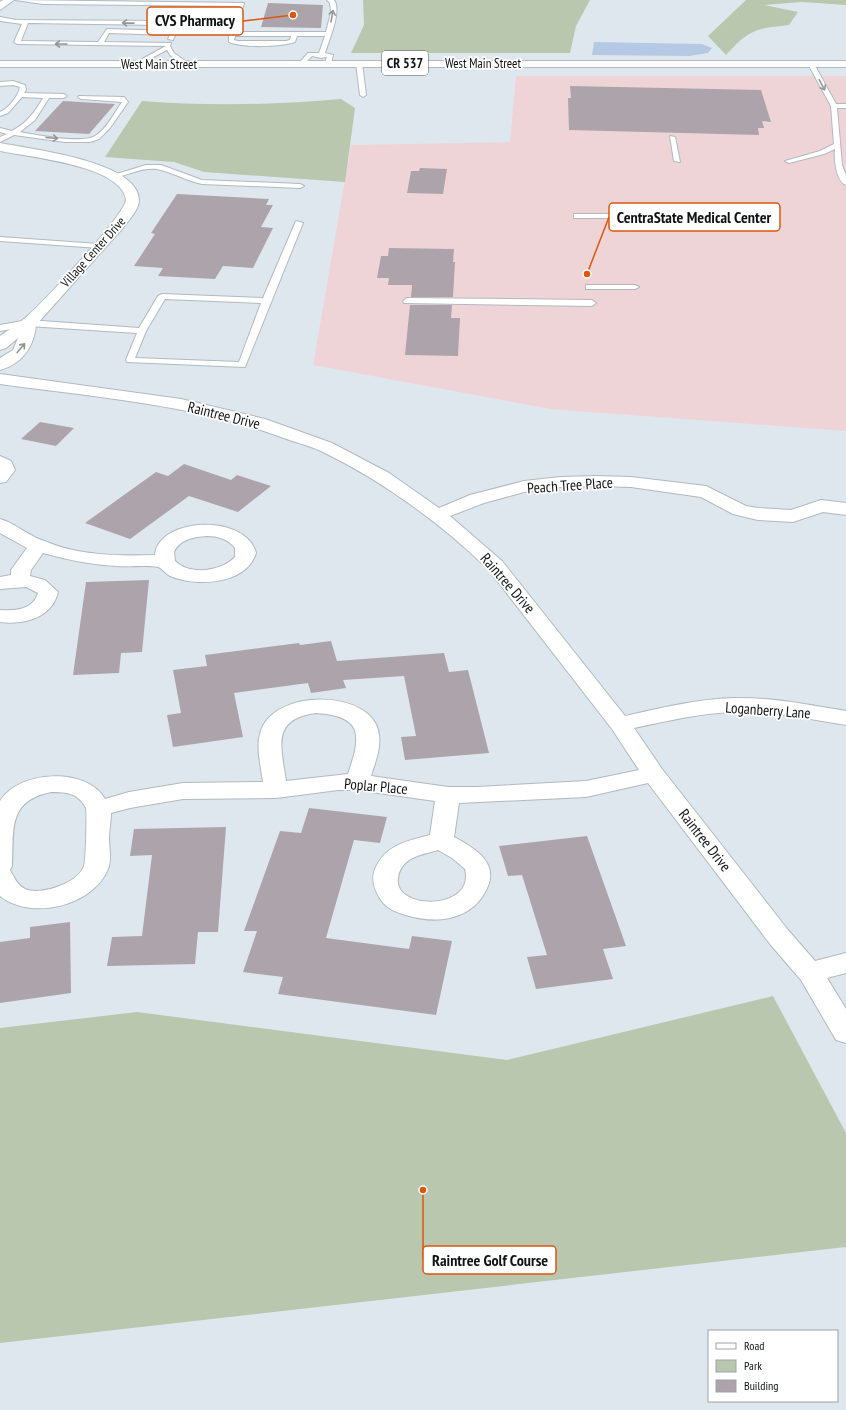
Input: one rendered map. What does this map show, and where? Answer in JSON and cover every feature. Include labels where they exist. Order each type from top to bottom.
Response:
[{"type":"street","points":[[0,7],[9,0]]},
{"type":"street","name":"West Main Street","points":[[0,64],[302,63],[324,60],[359,63],[846,64]]},
{"type":"street","points":[[0,70],[45,64]]},
{"type":"street","name":"Village Center Drive","points":[[0,147],[86,166],[114,176],[127,186],[131,192],[132,203],[126,215],[28,324],[0,345]]},
{"type":"street","points":[[0,365],[13,358],[27,342],[28,324]]},
{"type":"street","name":"Raintree Drive","points":[[0,379],[167,402],[259,422],[326,447],[383,477],[437,515],[474,545],[495,565],[620,724],[654,774],[779,937],[810,973],[846,1032]]},
{"type":"street","points":[[0,461],[5,465],[6,470],[0,478]]},
{"type":"street","name":"Peach Tree Place","points":[[437,515],[489,495],[524,487],[561,482],[596,481],[631,482],[846,509]]},
{"type":"street","points":[[0,525],[26,540],[39,545],[98,559],[132,562],[164,561]]},
{"type":"street","points":[[20,580],[21,570],[39,545]]},
{"type":"street","points":[[0,583],[20,580],[38,583],[48,592],[47,600],[42,607],[20,616],[0,616]]},
{"type":"street","name":"Loganberry Lane","points":[[620,724],[692,710],[734,706],[786,709],[846,718]]},
{"type":"street","points":[[276,790],[273,775],[271,732],[278,721],[287,714],[303,707],[336,707],[349,711],[359,717],[367,729],[369,738],[357,782]]},
{"type":"street","name":"Poplar Place","points":[[98,809],[130,800],[182,791],[276,790],[338,782],[357,782],[448,795],[476,796],[586,789],[654,774]]},
{"type":"street","points":[[0,866],[4,814],[13,801],[28,790],[58,784],[73,785],[91,794],[98,809],[96,868],[86,882],[74,891],[55,898],[33,900],[8,890],[1,880],[0,874]]},
{"type":"street","points":[[440,841],[448,795]]},
{"type":"street","points":[[810,973],[846,963]]},
{"type":"lane","points":[[18,0],[43,2],[242,2],[231,42],[279,43],[293,41],[294,34]]},
{"type":"lane","points":[[324,60],[334,12],[333,2],[330,0]]},
{"type":"lane","points":[[0,19],[25,23],[17,42],[31,44],[100,43],[168,46]]},
{"type":"lane","points":[[18,22],[161,23],[172,25],[174,28],[174,33],[168,46],[136,64]]},
{"type":"lane","points":[[100,43],[107,31],[174,33]]},
{"type":"lane","points":[[232,34],[329,34]]},
{"type":"lane","points":[[168,46],[172,54],[185,64]]},
{"type":"lane","points":[[359,63],[363,95]]},
{"type":"lane","points":[[811,64],[834,106],[838,145],[838,164],[846,183]]},
{"type":"lane","points":[[0,84],[13,83],[22,86],[23,90],[6,112],[0,114]]},
{"type":"lane","points":[[20,95],[64,96]]},
{"type":"lane","points":[[0,140],[27,126],[36,116],[47,96]]},
{"type":"lane","points":[[0,130],[13,134],[51,138],[90,140],[98,138],[125,102],[124,99],[81,97]]},
{"type":"lane","points":[[834,106],[846,106]]},
{"type":"lane","points":[[672,137],[678,160]]},
{"type":"lane","points":[[789,160],[822,154],[838,145]]},
{"type":"lane","points":[[838,156],[846,159]]},
{"type":"lane","points":[[114,176],[146,167],[158,167],[189,179],[202,182],[300,186]]},
{"type":"lane","points":[[577,216],[620,216]]},
{"type":"lane","points":[[266,301],[162,296],[142,331],[130,360],[242,365],[266,301],[299,223]]},
{"type":"lane","points":[[0,238],[99,246]]},
{"type":"lane","points":[[589,287],[635,286]]},
{"type":"lane","points":[[408,301],[592,303]]},
{"type":"lane","points":[[0,328],[28,324],[142,331]]},
{"type":"shaded area","points":[[516,76],[846,76],[846,431],[550,409],[313,365],[351,145],[510,142]]},
{"type":"green space","points":[[363,0],[590,0],[576,26],[570,53],[351,53],[364,25]]},
{"type":"green space","points":[[746,0],[846,0],[846,5],[802,2],[764,5],[798,12],[789,25],[760,29],[753,32],[741,40],[726,55],[708,36]]},
{"type":"green space","points":[[341,99],[355,108],[345,182],[204,172],[174,162],[105,157],[142,101],[192,104],[241,104],[291,103]]},
{"type":"green space","points":[[773,996],[846,1133],[846,1247],[0,1343],[0,1028],[137,1012],[507,1060]]},
{"type":"water","points":[[594,42],[702,44],[712,48],[708,53],[689,56],[592,55]]},
{"type":"building","points":[[268,3],[323,5],[321,28],[261,27]]},
{"type":"building","points":[[570,86],[761,90],[771,122],[762,121],[764,128],[758,128],[759,135],[569,130],[568,98],[571,98]]},
{"type":"building","points":[[63,101],[115,104],[89,134],[35,131]]},
{"type":"building","points":[[420,168],[447,169],[443,194],[407,193],[411,171],[419,171]]},
{"type":"building","points":[[177,194],[269,199],[266,205],[273,205],[261,227],[273,228],[253,268],[223,266],[215,279],[158,276],[163,268],[134,266],[155,234],[151,233]]},
{"type":"building","points":[[389,248],[454,249],[453,262],[455,262],[453,297],[411,297],[412,285],[388,285],[389,278],[377,278],[381,256],[388,256]]},
{"type":"building","points":[[410,305],[452,305],[451,318],[460,318],[458,356],[405,355]]},
{"type":"building","points":[[40,422],[74,428],[56,446],[21,439]]},
{"type":"building","points":[[184,464],[231,480],[237,475],[271,486],[238,512],[189,496],[130,539],[85,523],[156,472],[168,476]]},
{"type":"building","points":[[149,580],[142,652],[121,653],[119,673],[73,675],[86,582]]},
{"type":"building","points":[[331,641],[337,661],[444,653],[449,672],[468,670],[489,753],[405,760],[401,737],[416,736],[404,676],[343,680],[346,688],[311,693],[308,683],[234,693],[243,737],[173,747],[167,715],[181,713],[173,670],[207,666],[205,655],[299,643],[300,645]]},
{"type":"building","points":[[309,808],[387,817],[380,843],[354,840],[326,938],[409,949],[412,936],[452,941],[436,1015],[278,994],[283,977],[243,972],[257,931],[244,931],[280,831],[301,833]]},
{"type":"building","points":[[226,827],[218,932],[198,932],[195,964],[107,966],[112,937],[142,936],[152,855],[130,856],[134,829]]},
{"type":"building","points":[[587,836],[626,946],[603,949],[613,979],[536,989],[527,957],[547,955],[522,875],[508,876],[499,846]]},
{"type":"building","points":[[70,922],[71,993],[0,1003],[0,942],[30,938],[30,927]]},
{"type":"place","name":"CVS Pharmacy","points":[[293,15]]},
{"type":"place","name":"CentraState Medical Center","points":[[587,274]]},
{"type":"place","name":"Raintree Golf Course","points":[[423,1190]]}]
